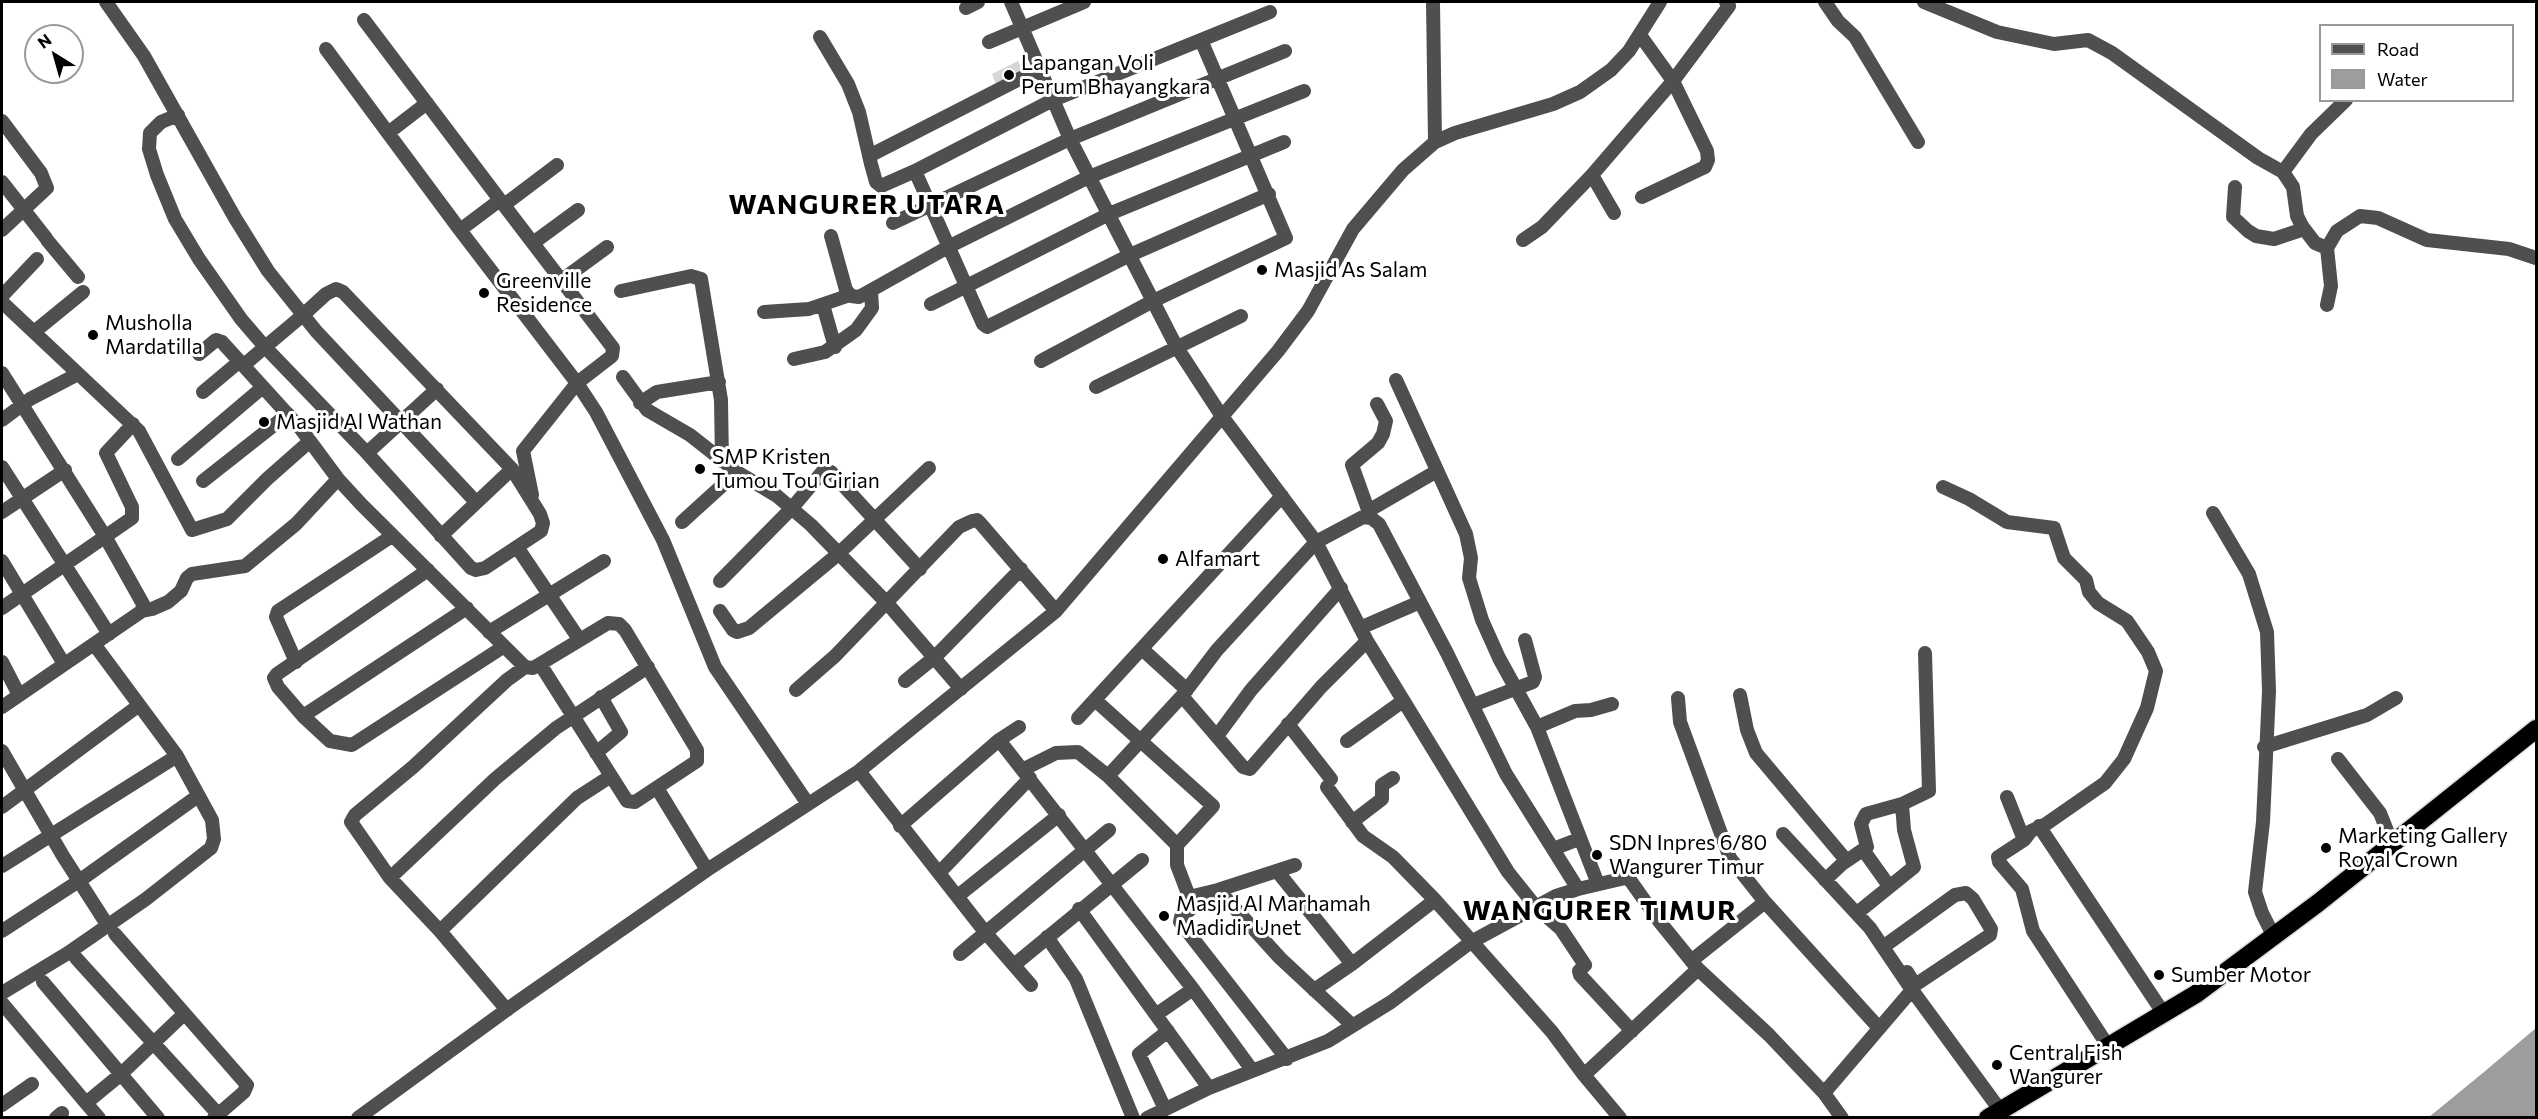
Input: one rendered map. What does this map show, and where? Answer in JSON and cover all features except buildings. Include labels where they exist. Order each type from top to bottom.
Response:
[{"type":"highway","points":[[1994,1114],[2164,1014],[2274,937],[2536,729]]},
{"type":"street","points":[[106,2],[144,56],[255,252],[303,315],[476,502]]},
{"type":"street","points":[[1011,2],[1070,139],[1176,346],[1221,415],[1316,542],[1364,634],[1403,701],[1508,872],[1532,902],[1532,909]]},
{"type":"street","points":[[989,42],[1084,2]]},
{"type":"street","points":[[1433,2],[1435,142]]},
{"type":"street","points":[[358,1118],[707,870],[859,771],[1056,611],[1278,351],[1308,311],[1330,267],[1357,224],[1403,170],[1435,142],[1479,124],[1553,104],[1580,92],[1611,70],[1640,35],[1660,2]]},
{"type":"street","points":[[1826,2],[1839,21],[1855,37],[1918,142]]},
{"type":"street","points":[[1924,2],[1972,24],[2019,38],[2054,44],[2083,40],[2094,42],[2283,172],[2293,187],[2297,216],[2304,229],[2315,243],[2327,248]]},
{"type":"street","points":[[1523,240],[1542,227],[1592,175],[1673,81],[1729,3]]},
{"type":"street","points":[[820,37],[852,94],[859,112],[876,182],[880,186],[915,171],[1053,100],[1270,12]]},
{"type":"street","points":[[364,20],[613,348],[612,356],[577,383],[523,451],[532,501]]},
{"type":"street","points":[[1640,35],[1673,81],[1707,151],[1707,164],[1642,197]]},
{"type":"street","points":[[1041,361],[1153,301],[1285,240],[1286,234],[1202,40]]},
{"type":"street","points":[[326,49],[577,383],[596,412],[663,540],[715,667],[808,804]]},
{"type":"street","points":[[893,223],[1070,139],[1285,51]]},
{"type":"street","points":[[869,156],[1040,69]]},
{"type":"street","points":[[764,312],[795,312],[850,295],[859,297],[950,246],[1089,177],[1234,117],[1304,91]]},
{"type":"street","points":[[2283,172],[2311,134],[2344,102]]},
{"type":"street","points":[[388,133],[427,103]]},
{"type":"street","points":[[178,115],[161,122],[150,133],[149,149],[157,175],[175,219],[199,259],[241,319],[265,347],[367,453],[471,568],[476,570],[485,568],[518,547],[542,527],[542,521],[532,501],[512,469],[343,292],[336,289],[330,291],[265,347],[203,392]]},
{"type":"street","points":[[2,121],[46,181],[45,191],[2,230]]},
{"type":"street","points":[[931,304],[1109,214],[1284,142]]},
{"type":"street","points":[[460,230],[557,165]]},
{"type":"street","points":[[915,171],[983,324],[987,327],[1130,255],[1269,194]]},
{"type":"street","points":[[1592,175],[1614,213]]},
{"type":"street","points":[[2,182],[78,277]]},
{"type":"street","points":[[2235,187],[2233,217],[2256,236],[2274,239],[2304,229]]},
{"type":"street","points":[[533,243],[578,210]]},
{"type":"street","points":[[2327,305],[2331,286],[2327,248],[2337,231],[2352,219],[2368,215],[2427,240],[2509,249],[2536,258]]},
{"type":"street","points":[[831,236],[850,295]]},
{"type":"street","points":[[562,280],[607,247]]},
{"type":"street","points":[[2,296],[37,259]]},
{"type":"street","points":[[621,291],[691,276],[701,279],[718,381],[722,461]]},
{"type":"street","points":[[794,359],[825,352],[856,330],[872,308],[871,291]]},
{"type":"street","points":[[34,332],[83,292]]},
{"type":"street","points":[[2,302],[133,424],[150,448],[192,530],[228,519],[267,479],[310,441]]},
{"type":"street","points":[[823,305],[835,347]]},
{"type":"street","points":[[1096,387],[1241,315]]},
{"type":"street","points":[[200,354],[219,340],[288,414],[338,479],[392,536],[525,667],[533,668],[600,626],[619,624],[648,667],[698,754],[697,761],[631,803],[625,799],[540,664]]},
{"type":"street","points":[[2,373],[106,538],[142,604],[142,611]]},
{"type":"street","points":[[2,420],[39,393],[78,374]]},
{"type":"street","points":[[623,378],[640,403],[655,416],[690,435],[737,472],[762,486],[792,508],[887,603],[962,689]]},
{"type":"street","points":[[1396,380],[1466,534],[1472,558],[1469,578],[1475,600],[1499,658],[1537,727],[1598,885]]},
{"type":"street","points":[[640,403],[657,392],[718,381]]},
{"type":"street","points":[[177,459],[263,387]]},
{"type":"street","points":[[367,453],[437,389]]},
{"type":"street","points":[[1377,404],[1386,421],[1383,434],[1374,447],[1356,460],[1353,465],[1369,514],[1393,547],[1506,774],[1578,889]]},
{"type":"street","points":[[203,481],[288,414]]},
{"type":"street","points":[[2,608],[106,538],[134,515],[119,476],[106,453],[133,424]]},
{"type":"street","points":[[2,467],[109,634]]},
{"type":"street","points":[[720,612],[733,630],[742,632],[785,600],[837,555],[929,468]]},
{"type":"street","points":[[441,536],[512,469]]},
{"type":"street","points":[[720,581],[792,508],[820,473],[828,470],[920,569]]},
{"type":"street","points":[[2,512],[65,471]]},
{"type":"street","points":[[1107,776],[1184,693],[1217,650],[1316,542],[1369,514],[1437,471]]},
{"type":"street","points":[[682,522],[737,472]]},
{"type":"street","points":[[2,707],[142,611],[168,602],[181,591],[187,578],[192,574],[245,566],[296,524],[338,479]]},
{"type":"street","points":[[1943,487],[1969,499],[2007,522],[2054,528],[2064,558],[2086,580],[2089,592],[2098,603],[2127,621],[2148,652],[2156,671],[2147,708],[2124,759],[2105,783],[1998,856],[1999,862],[2022,889],[2033,931],[2108,1046]]},
{"type":"street","points":[[1077,718],[1282,496]]},
{"type":"street","points":[[2213,513],[2249,574],[2267,632],[2269,679],[2264,747],[2263,822],[2255,892],[2274,937]]},
{"type":"street","points":[[796,690],[887,603],[959,527],[977,520],[1022,569],[1056,611]]},
{"type":"street","points":[[296,662],[276,617],[278,611],[392,536]]},
{"type":"street","points":[[518,547],[579,639]]},
{"type":"street","points":[[2,561],[24,594],[64,664]]},
{"type":"street","points":[[489,632],[604,561]]},
{"type":"street","points":[[905,681],[934,657],[1022,569]]},
{"type":"street","points":[[428,570],[356,617],[277,674],[274,678],[278,687],[303,716],[330,741],[352,745],[503,647]]},
{"type":"street","points":[[1217,736],[1251,690],[1341,588]]},
{"type":"street","points":[[1143,649],[1184,693],[1243,767],[1250,769],[1364,634],[1420,602]]},
{"type":"street","points":[[303,716],[467,608]]},
{"type":"street","points":[[1473,705],[1515,687],[1531,684],[1535,680],[1525,640]]},
{"type":"street","points":[[2,993],[111,930],[212,848],[215,829],[177,756],[94,644]]},
{"type":"street","points":[[1825,880],[1846,860],[1864,851],[1868,845],[1861,824],[1864,816],[1923,796],[1929,790],[1925,653]]},
{"type":"street","points":[[2,662],[20,695]]},
{"type":"street","points":[[507,1010],[440,931],[390,878],[351,824],[353,818],[413,767],[507,680],[525,667]]},
{"type":"street","points":[[390,878],[495,779],[572,716],[648,667]]},
{"type":"street","points":[[1740,695],[1756,753],[1846,860]]},
{"type":"street","points":[[596,753],[621,732],[601,697]]},
{"type":"street","points":[[1678,698],[1680,722],[1730,858],[1765,902],[1879,1028]]},
{"type":"street","points":[[2264,747],[2367,715],[2396,699]]},
{"type":"street","points":[[1095,700],[1213,806],[1177,845],[1177,865],[1193,907],[1181,917],[1182,925],[1287,1059]]},
{"type":"street","points":[[1347,741],[1403,701]]},
{"type":"street","points":[[1537,727],[1575,711],[1591,710],[1612,704]]},
{"type":"street","points":[[2,807],[138,706]]},
{"type":"street","points":[[1288,724],[1329,783],[1352,822],[1364,836],[1392,857],[1435,900],[1552,1032],[1620,1118]]},
{"type":"street","points":[[900,826],[999,740],[1019,727]]},
{"type":"street","points":[[999,740],[1059,815],[1083,851],[1112,884],[1193,988],[1252,1070]]},
{"type":"street","points":[[939,873],[1027,774],[1056,753],[1078,752],[1107,776],[1177,845]]},
{"type":"street","points":[[3,755],[50,835],[111,930],[247,1085],[244,1092],[216,1116],[76,958]]},
{"type":"street","points":[[2,866],[177,756]]},
{"type":"street","points":[[2338,759],[2380,813],[2392,843]]},
{"type":"street","points":[[859,771],[900,826],[959,895],[985,932],[1031,985]]},
{"type":"street","points":[[440,931],[577,798],[610,776]]},
{"type":"street","points":[[1352,822],[1382,799],[1383,785],[1393,778]]},
{"type":"street","points":[[657,788],[707,870]]},
{"type":"street","points":[[2,930],[79,881],[198,796]]},
{"type":"street","points":[[2007,797],[2024,840]]},
{"type":"street","points":[[1857,913],[1914,867],[1904,830],[1902,804]]},
{"type":"street","points":[[959,895],[1059,815]]},
{"type":"street","points":[[2039,826],[2164,1014]]},
{"type":"street","points":[[960,954],[1109,830]]},
{"type":"street","points":[[1783,834],[1857,913],[1916,985],[1990,935],[1991,929],[1973,899],[1962,893],[1954,895],[1885,945]]},
{"type":"street","points":[[1553,849],[1579,839]]},
{"type":"street","points":[[1864,851],[1889,886]]},
{"type":"street","points":[[1014,965],[1079,909],[1142,860]]},
{"type":"street","points":[[1189,897],[1294,865]]},
{"type":"street","points":[[1277,871],[1352,964]]},
{"type":"street","points":[[1147,1118],[1209,1088],[1328,1041],[1391,1002],[1471,942],[1556,896],[1628,879],[1695,965],[1729,995],[1824,1093],[1842,1118]]},
{"type":"street","points":[[1218,890],[1263,940],[1352,1025]]},
{"type":"street","points":[[1314,990],[1352,964],[1435,900]]},
{"type":"street","points":[[1584,1075],[1632,1031],[1695,965],[1765,902]]},
{"type":"street","points":[[1079,909],[1209,1088]]},
{"type":"street","points":[[1532,909],[1539,910],[1561,929],[1585,965],[1579,971],[1580,975],[1632,1031]]},
{"type":"street","points":[[1047,937],[1076,979],[1133,1118]]},
{"type":"street","points":[[1885,945],[1994,1114]]},
{"type":"street","points":[[43,982],[158,1118]]},
{"type":"street","points":[[1157,1014],[1193,988]]},
{"type":"street","points":[[1824,1093],[1912,990]]},
{"type":"street","points":[[2,1003],[99,1118]]},
{"type":"street","points":[[86,1103],[120,1075],[184,1014]]},
{"type":"street","points":[[1165,1109],[1139,1054],[1168,1031]]},
{"type":"street","points":[[8,1118],[2,1107],[32,1084]]},
{"type":"shaded area","name":"Lapangan Voli Perum Bhayangkara","points":[[1018,61],[1025,76],[998,89],[992,74]]},
{"type":"water","points":[[2536,1028],[2536,1117],[2429,1117],[2484,1072]]},
{"type":"place","name":"Lapangan Voli Perum Bhayangkara","points":[[1009,75]]},
{"type":"place","name":"Masjid As Salam","points":[[1262,270]]},
{"type":"place","name":"Greenville Residence","points":[[484,293]]},
{"type":"place","name":"Musholla Mardatilla","points":[[93,335]]},
{"type":"place","name":"Masjid Al Wathan","points":[[264,422]]},
{"type":"place","name":"SMP Kristen Tumou Tou Girian","points":[[700,469]]},
{"type":"place","name":"Alfamart","points":[[1163,559]]},
{"type":"place","name":"Marketing Gallery Royal Crown","points":[[2326,848]]},
{"type":"place","name":"SDN Inpres 6/80 Wangurer Timur","points":[[1597,855]]},
{"type":"place","name":"Masjid Al Marhamah Madidir Unet","points":[[1164,916]]},
{"type":"place","name":"Sumber Motor","points":[[2159,975]]},
{"type":"place","name":"Central Fish Wangurer","points":[[1997,1065]]},
{"type":"district","name":"WANGURER UTARA","points":[[867,205]]},
{"type":"district","name":"WANGURER TIMUR","points":[[1600,911]]}]
